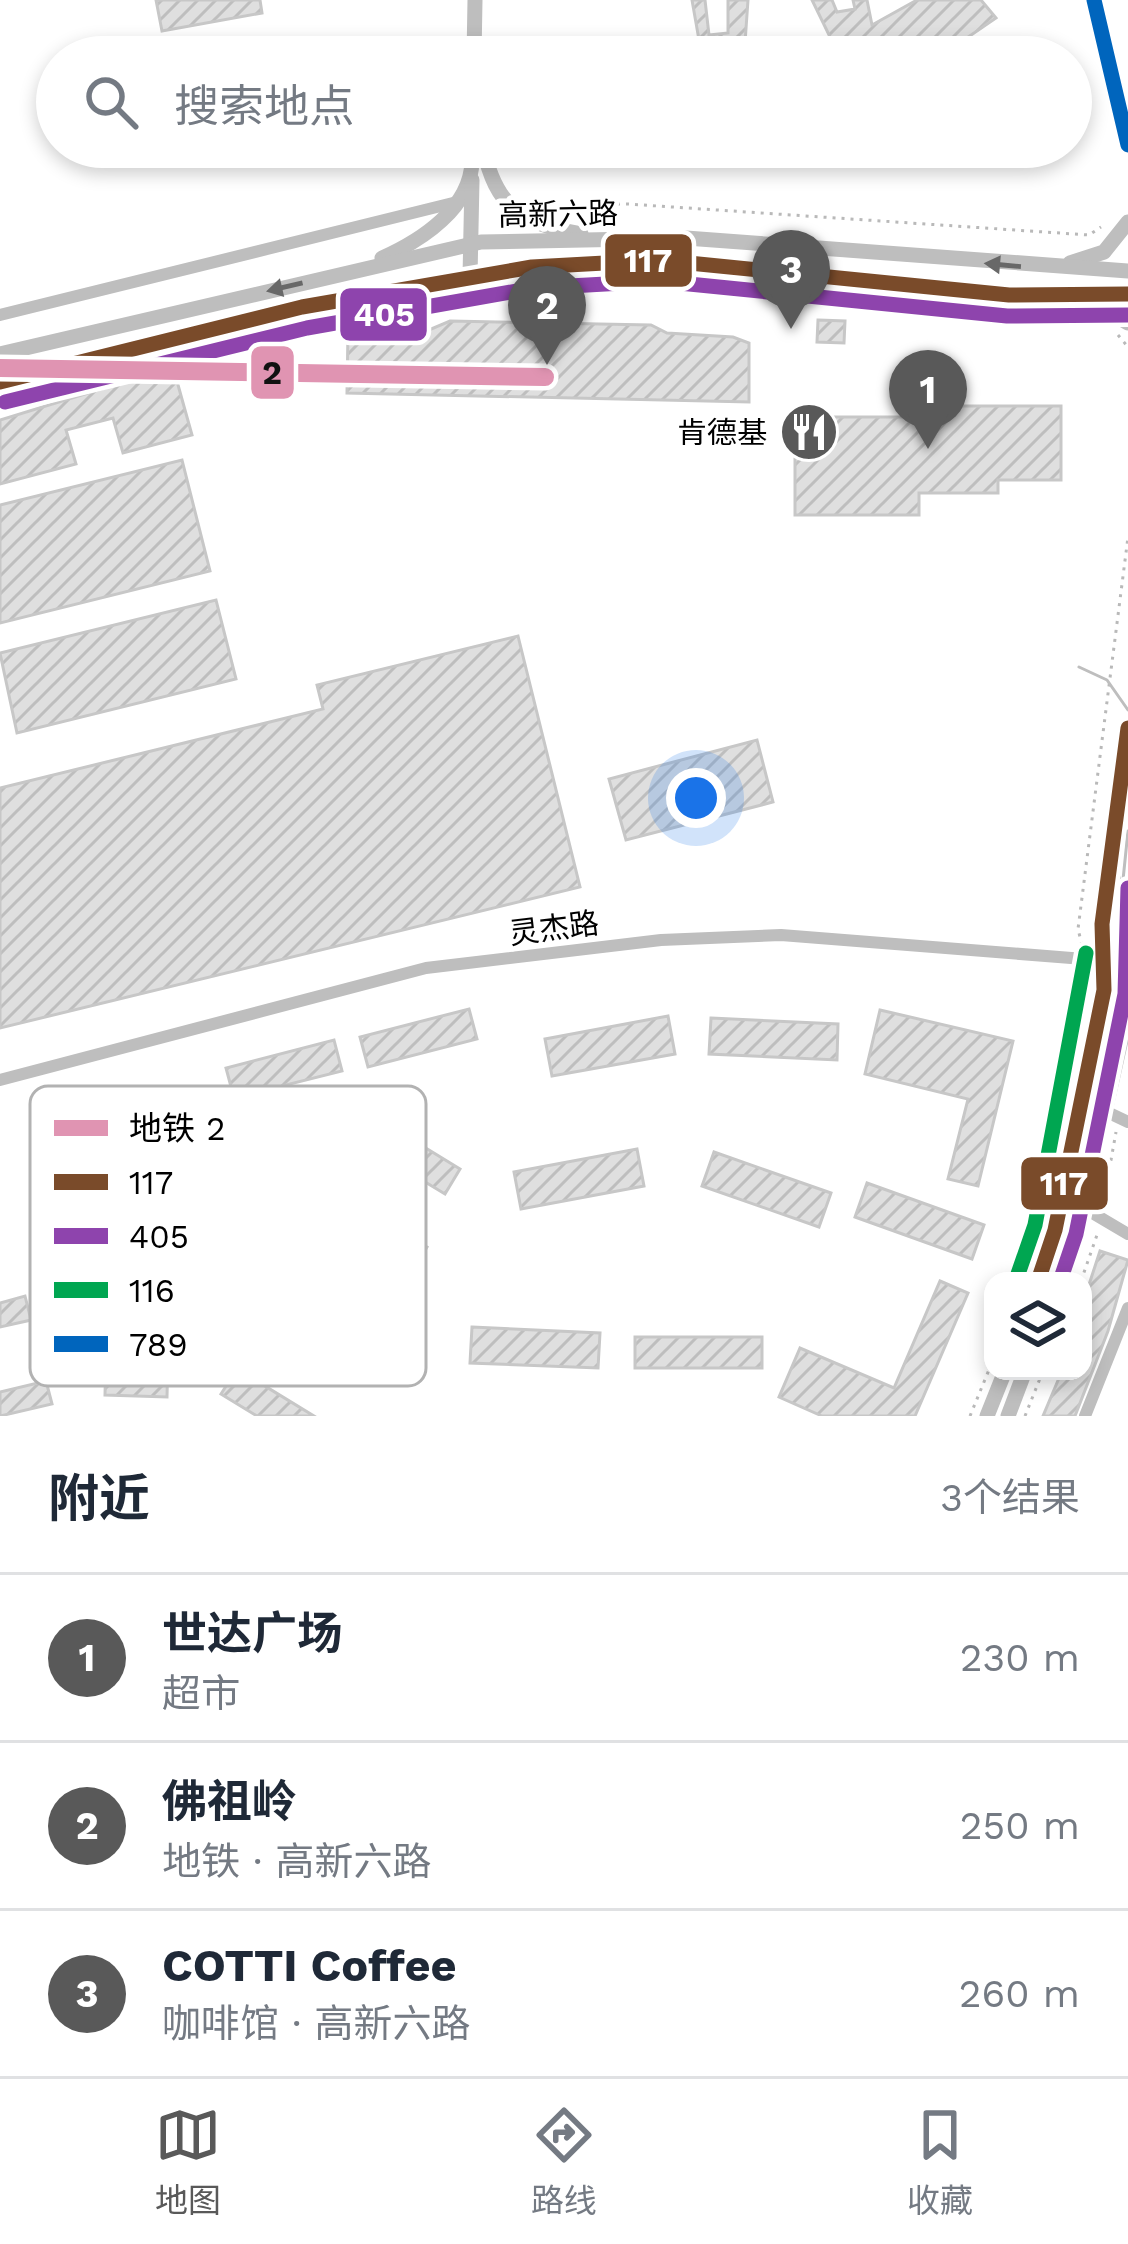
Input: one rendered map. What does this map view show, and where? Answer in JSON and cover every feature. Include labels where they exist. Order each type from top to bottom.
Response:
[{"type":"main road","points":[[479,36],[480,0]]},
{"type":"main road","points":[[1094,0],[1128,145]]},
{"type":"main road","points":[[354,271],[412,244],[458,201],[472,181],[474,168]]},
{"type":"main road","points":[[476,276],[477,168]]},
{"type":"main road","points":[[484,168],[506,205],[558,230],[614,240]]},
{"type":"main road","points":[[1047,268],[1104,252],[1128,222]]},
{"type":"main road","name":"高新六路","points":[[0,354],[476,244],[686,238],[1128,271]]},
{"type":"main road","name":"高新六路","points":[[0,382],[379,293],[476,276],[670,260],[1010,295],[1128,294]]},
{"type":"main road","points":[[1010,295],[1104,309],[1123,329]]},
{"type":"main road","points":[[1041,1272],[1054,1231],[1107,957],[1102,924],[1128,728]]},
{"type":"main road","points":[[1110,856],[1117,892],[1128,896]]},
{"type":"main road","points":[[1128,921],[1128,935]]},
{"type":"main road","points":[[1064,1272],[1118,1117],[1128,1009]]},
{"type":"main road","points":[[986,1416],[1001,1380]]},
{"type":"main road","points":[[1007,1416],[1021,1380]]},
{"type":"street","points":[[0,315],[458,201]]},
{"type":"street","name":"灵杰路","points":[[0,1080],[426,968],[662,940],[781,934],[1084,959],[1128,956]]},
{"type":"street","points":[[1084,1208],[1128,1234]]},
{"type":"street","points":[[1085,1416],[1128,1307]]},
{"type":"path","points":[[506,205],[628,204],[1089,235],[1101,226]]},
{"type":"path","points":[[1123,329],[1128,347]]},
{"type":"path","points":[[1069,1093],[1084,959],[1078,928],[1128,537]]},
{"type":"path","points":[[1084,1272],[1100,1218],[1118,1117]]},
{"type":"path","points":[[970,1416],[985,1380]]},
{"type":"path","points":[[1025,1416],[1039,1380]]},
{"type":"building","points":[[156,0],[260,0],[262,13],[162,31]]},
{"type":"building","points":[[692,0],[705,0],[709,35],[728,33],[728,0],[748,0],[745,36],[698,36]]},
{"type":"building","points":[[812,0],[832,0],[837,12],[855,9],[853,0],[867,0],[872,25],[917,0],[981,0],[996,18],[970,36],[830,36]]},
{"type":"building","points":[[818,320],[845,321],[844,343],[817,342]]},
{"type":"building","points":[[450,321],[651,325],[667,333],[733,337],[749,343],[749,402],[347,393],[348,330],[429,330]]},
{"type":"building","points":[[173,367],[192,435],[123,453],[113,418],[66,430],[76,464],[0,484],[0,420]]},
{"type":"building","points":[[912,406],[1061,406],[1061,480],[998,480],[998,493],[919,493],[919,515],[795,515],[795,417],[912,417]]},
{"type":"building","points":[[182,460],[210,571],[0,623],[0,505]]},
{"type":"building","points":[[216,600],[236,679],[17,733],[0,653]]},
{"type":"building","points":[[518,636],[580,887],[0,1028],[0,788],[323,709],[317,685]]},
{"type":"building","points":[[757,740],[773,802],[626,840],[609,779]]},
{"type":"building","points":[[469,1009],[477,1039],[368,1067],[360,1037]]},
{"type":"building","points":[[880,1010],[1013,1041],[978,1186],[948,1179],[968,1099],[865,1074]]},
{"type":"building","points":[[668,1016],[675,1054],[552,1076],[545,1039]]},
{"type":"building","points":[[711,1018],[838,1024],[837,1060],[709,1054]]},
{"type":"building","points":[[334,1040],[342,1071],[282,1086],[231,1086],[226,1068]]},
{"type":"building","points":[[426,1148],[460,1169],[445,1194],[426,1182]]},
{"type":"building","points":[[637,1149],[644,1186],[521,1209],[514,1172]]},
{"type":"building","points":[[714,1152],[831,1193],[819,1227],[702,1186]]},
{"type":"building","points":[[867,1183],[984,1225],[972,1259],[855,1217]]},
{"type":"building","points":[[1100,1251],[1128,1260],[1092,1372],[1092,1275]]},
{"type":"building","points":[[940,1281],[968,1293],[915,1416],[822,1416],[779,1397],[800,1348],[894,1388]]},
{"type":"building","points":[[25,1296],[30,1320],[0,1327],[0,1303]]},
{"type":"building","points":[[472,1327],[600,1333],[598,1368],[470,1363]]},
{"type":"building","points":[[635,1337],[762,1337],[762,1368],[635,1368]]},
{"type":"building","points":[[1058,1380],[1089,1380],[1075,1416],[1043,1416]]},
{"type":"building","points":[[47,1386],[52,1404],[0,1416],[0,1392]]},
{"type":"building","points":[[105,1386],[167,1386],[167,1397],[105,1395]]},
{"type":"building","points":[[226,1386],[265,1386],[314,1416],[257,1416],[221,1394]]},
{"type":"tram line","points":[[1079,667],[1107,680],[1128,710]]},
{"type":"tram line","points":[[1123,880],[1128,831]]},
{"type":"metro line","name":"2","points":[[0,368],[545,377]]},
{"type":"transit line","name":"789","points":[[1094,0],[1128,145]]},
{"type":"transit line","name":"117","points":[[0,382],[302,307],[532,267],[659,260],[1009,295],[1128,294]]},
{"type":"transit line","name":"405","points":[[5,402],[307,328],[534,288],[659,281],[1007,316],[1128,315]]},
{"type":"transit line","name":"117","points":[[1041,1272],[1055,1230],[1104,990],[1102,924],[1128,728]]},
{"type":"transit line","name":"405","points":[[1063,1272],[1076,1234],[1125,994],[1128,888]]},
{"type":"transit line","name":"116","points":[[1019,1272],[1035,1225],[1086,953]]},
{"type":"place","name":"COTTI Coffee","points":[[791,329]]},
{"type":"place","name":"佛祖岭","points":[[547,365]]},
{"type":"place","name":"肯德基","points":[[809,432]]},
{"type":"place","name":"世达广场","points":[[928,449]]}]
